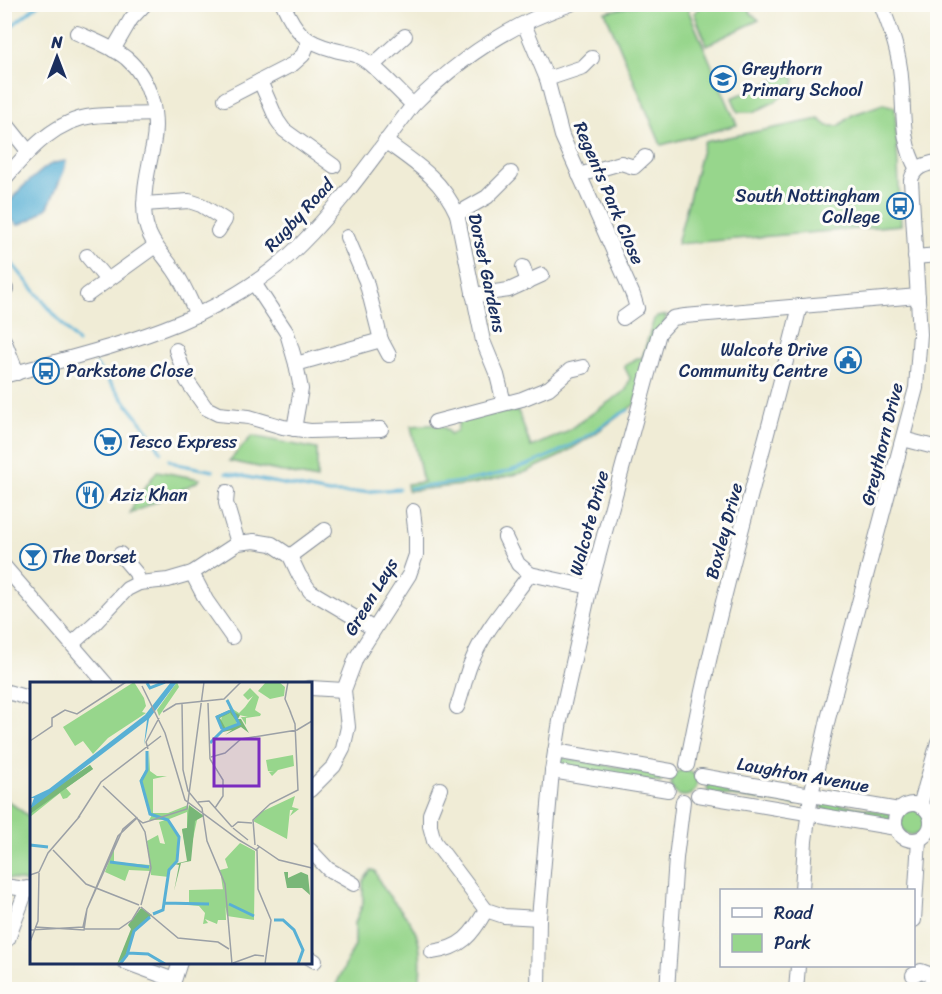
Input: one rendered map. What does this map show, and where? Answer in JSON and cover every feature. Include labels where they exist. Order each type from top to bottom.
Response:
[{"type":"street","points":[[113,50],[131,19],[145,4]]},
{"type":"street","points":[[283,4],[293,27],[309,41],[356,55],[372,66],[413,105]]},
{"type":"street","points":[[881,4],[898,56],[908,151],[917,169],[938,162]]},
{"type":"street","name":"Rugby Road","points":[[10,374],[123,342],[197,315],[254,283],[300,244],[337,204],[413,105],[471,55],[524,24],[566,5]]},
{"type":"street","name":"Regents Park Close","points":[[524,24],[547,78],[562,136],[642,307],[623,318]]},
{"type":"street","points":[[77,33],[126,58],[137,70],[150,94],[155,129],[144,204],[148,232],[155,246],[180,280],[197,315]]},
{"type":"street","points":[[372,66],[408,34]]},
{"type":"street","points":[[225,99],[298,60],[309,41]]},
{"type":"street","points":[[547,78],[583,67],[592,58]]},
{"type":"street","points":[[260,81],[277,120],[284,130],[326,164]]},
{"type":"street","points":[[6,176],[28,151],[57,129],[74,121],[92,116],[154,114]]},
{"type":"street","points":[[4,121],[28,151]]},
{"type":"street","name":"Dorset Gardens","points":[[385,141],[436,179],[457,214],[483,341],[497,375],[504,403]]},
{"type":"street","points":[[579,175],[621,163],[634,167],[645,157]]},
{"type":"street","name":"Greythorn Drive","points":[[802,889],[808,814],[828,719],[916,388],[920,360],[920,334],[910,183],[912,174],[917,169]]},
{"type":"street","points":[[457,214],[488,197],[511,173]]},
{"type":"street","points":[[144,204],[189,201],[201,205],[226,224]]},
{"type":"street","points":[[347,237],[366,281],[381,340],[390,354]]},
{"type":"street","points":[[87,295],[155,246]]},
{"type":"street","points":[[915,257],[938,255]]},
{"type":"street","points":[[87,256],[106,280]]},
{"type":"street","points":[[523,267],[528,282]]},
{"type":"street","points":[[473,294],[509,290],[542,275]]},
{"type":"street","points":[[254,283],[287,333],[296,364],[300,389],[294,429]]},
{"type":"street","name":"Walcote Drive","points":[[538,990],[539,918],[555,751],[567,686],[590,587],[657,337],[662,328],[673,318],[685,316],[918,296]]},
{"type":"street","name":"Boxley Drive","points":[[687,765],[700,699],[724,601],[800,306]]},
{"type":"street","points":[[4,340],[10,374]]},
{"type":"street","points":[[296,364],[381,340]]},
{"type":"street","points":[[176,350],[187,381],[206,408],[218,414],[249,417],[310,431],[381,429]]},
{"type":"street","points":[[435,422],[452,424],[549,388],[572,366]]},
{"type":"street","points":[[352,415],[353,430]]},
{"type":"street","points":[[903,439],[938,448]]},
{"type":"street","points":[[227,492],[226,503],[238,543]]},
{"type":"street","name":"Green Leys","points":[[312,788],[334,766],[343,749],[348,727],[344,690],[356,658],[410,575],[416,555],[413,516],[399,523]]},
{"type":"street","points":[[290,556],[325,530]]},
{"type":"street","points":[[505,537],[518,564],[530,574],[590,587]]},
{"type":"street","points":[[72,644],[127,589],[139,583],[168,580],[192,573],[238,543],[254,541],[272,544],[290,556],[310,591],[374,628]]},
{"type":"street","points":[[120,554],[136,573],[139,583]]},
{"type":"street","points":[[4,566],[10,584],[72,644],[104,682]]},
{"type":"street","points":[[192,573],[206,600],[232,637]]},
{"type":"street","points":[[456,705],[464,692],[470,664],[481,642],[530,574]]},
{"type":"street","points":[[312,688],[344,690]]},
{"type":"street","points":[[4,691],[30,698]]},
{"type":"street","points":[[920,806],[938,742]]},
{"type":"street","points":[[555,751],[671,771],[687,765]]},
{"type":"street","name":"Laughton Avenue","points":[[687,765],[698,771],[701,776],[899,810]]},
{"type":"street","points":[[552,771],[668,790]]},
{"type":"street","points":[[671,771],[667,780],[668,790],[674,798],[683,801],[691,800],[698,795],[703,786],[701,776]]},
{"type":"street","name":"Laughton Avenue","points":[[698,795],[896,828]]},
{"type":"street","points":[[441,796],[430,814],[434,841],[486,910],[504,915],[539,918]]},
{"type":"street","points":[[668,990],[676,858],[683,801]]},
{"type":"street","points":[[909,805],[920,806],[929,814],[934,827],[919,840],[908,840],[898,833],[896,828],[895,819],[899,810],[909,805]]},
{"type":"street","points":[[915,904],[919,840]]},
{"type":"street","points":[[312,852],[328,869],[354,884]]},
{"type":"street","points":[[4,886],[29,889],[8,939]]},
{"type":"street","points":[[432,952],[449,950],[464,941],[477,926],[486,910]]},
{"type":"street","points":[[127,964],[173,985],[180,964]]},
{"type":"street","points":[[796,990],[798,967]]},
{"type":"street","points":[[911,976],[921,971],[929,974],[934,981],[934,990]]},
{"type":"green space","points":[[637,5],[686,5],[737,125],[661,145],[605,12]]},
{"type":"green space","points":[[703,5],[747,5],[751,13],[759,20],[707,45],[694,13]]},
{"type":"green space","points":[[792,73],[795,81],[793,86],[776,101],[754,112],[738,112],[732,98]]},
{"type":"green space","points":[[883,104],[895,107],[901,225],[677,244],[704,142],[819,119],[828,126],[839,126],[852,115]]},
{"type":"green space","points":[[667,315],[635,404],[592,436],[560,456],[526,472],[473,484],[408,491],[407,484],[423,482],[411,426],[438,425],[450,434],[457,431],[459,421],[518,411],[531,447],[564,433],[626,390],[630,378],[624,366],[637,358],[642,358],[654,319]]},
{"type":"green space","points":[[252,436],[317,449],[317,479],[229,461]]},
{"type":"green space","points":[[157,471],[200,479],[130,514],[135,501]]},
{"type":"green space","points":[[561,759],[662,775],[663,779],[660,783],[564,768],[560,765]]},
{"type":"green space","points":[[684,770],[693,774],[697,783],[693,792],[684,796],[675,792],[671,783],[675,774]]},
{"type":"green space","points":[[712,783],[793,797],[797,800],[796,805],[711,793],[707,790]]},
{"type":"green space","points":[[4,798],[30,817],[30,883],[5,878]]},
{"type":"green space","points":[[828,802],[888,813],[892,816],[891,821],[822,809],[823,804]]},
{"type":"green space","points":[[913,809],[922,813],[926,822],[922,831],[913,835],[904,831],[900,822],[904,813]]},
{"type":"green space","points":[[371,870],[375,871],[383,888],[410,921],[417,935],[421,959],[419,989],[334,989],[355,945],[355,923],[363,903],[363,881]]},
{"type":"water","points":[[66,161],[48,207],[32,219],[18,225],[5,210],[11,200],[48,166]]},
{"type":"waterway","points":[[4,32],[39,4]]},
{"type":"waterway","points":[[4,254],[78,343]]},
{"type":"waterway","points":[[96,365],[150,433],[161,452]]},
{"type":"waterway","points":[[410,488],[455,483],[517,469],[557,453],[628,410]]},
{"type":"waterway","points":[[169,460],[177,464],[213,471]]},
{"type":"waterway","points":[[226,473],[329,493],[399,489]]},
{"type":"place","name":"Greythorn Primary School","points":[[723,79]]},
{"type":"place","name":"South Nottingham College","points":[[900,206]]},
{"type":"place","name":"Walcote Drive Community Centre","points":[[848,360]]},
{"type":"place","name":"Parkstone Close","points":[[46,371]]},
{"type":"place","name":"Tesco Express","points":[[108,442]]},
{"type":"place","name":"Aziz Khan","points":[[90,495]]},
{"type":"place","name":"The Dorset","points":[[33,557]]}]
